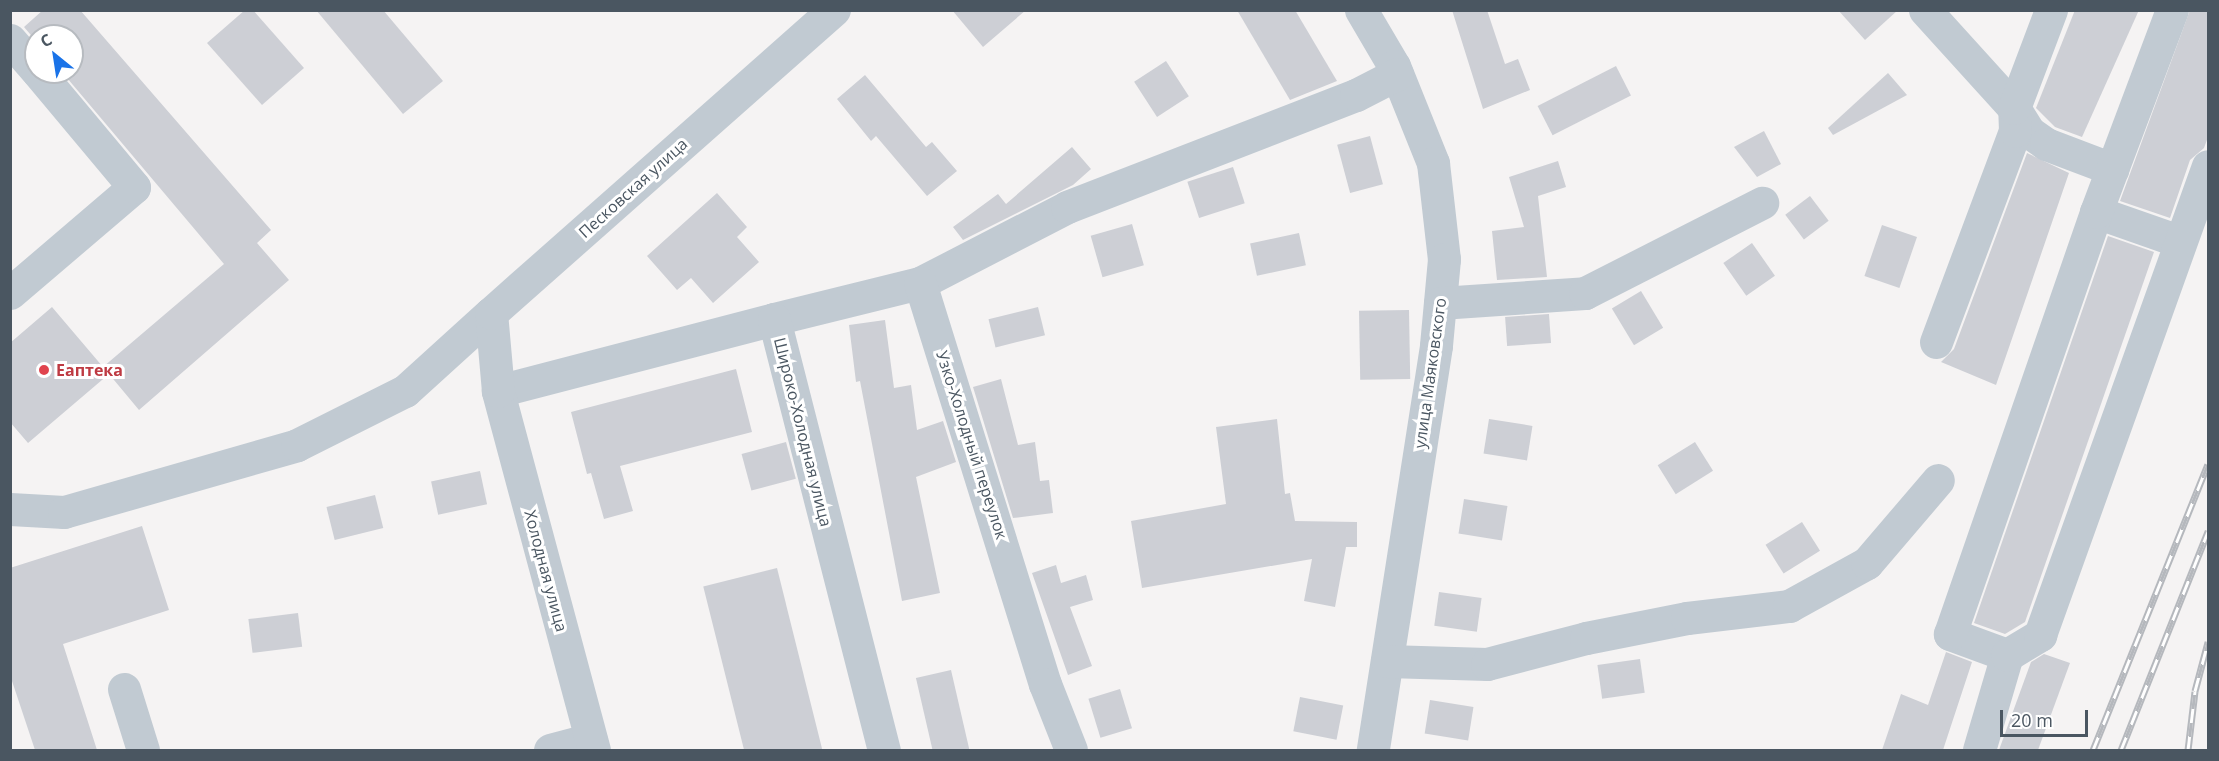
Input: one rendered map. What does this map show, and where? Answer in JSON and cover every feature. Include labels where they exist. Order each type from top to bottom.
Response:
[{"type":"street","name":"улица Маяковского","points":[[1361,10],[1397,74],[1433,163],[1444,260],[1440,303],[1373,750]]},
{"type":"street","points":[[1925,10],[2014,108],[2029,132],[2046,144],[2112,169]]},
{"type":"street","points":[[1936,342],[2015,131],[2014,108],[2051,10]]},
{"type":"street","points":[[2007,655],[1950,634],[2096,212],[2172,10]]},
{"type":"street","name":"Песковская улица","points":[[10,510],[64,512],[297,445],[405,391],[816,16]]},
{"type":"street","points":[[10,40],[24,56]]},
{"type":"street","points":[[774,320],[920,283],[1067,207],[1356,95],[1397,74]]},
{"type":"street","points":[[10,293],[134,187],[48,84]]},
{"type":"street","points":[[1979,750],[2007,655],[2040,635],[2208,166]]},
{"type":"street","points":[[1440,303],[1585,293],[1762,203]]},
{"type":"street","points":[[2096,212],[2180,241]]},
{"type":"street","name":"Узко-Холодный переулок","points":[[920,283],[1044,684],[1071,750]]},
{"type":"street","points":[[491,314],[498,391]]},
{"type":"street","name":"Широко-Холодная улица","points":[[498,391],[774,320],[884,750]]},
{"type":"street","name":"Холодная улица","points":[[498,391],[593,745]]},
{"type":"street","points":[[1387,661],[1487,664],[1608,634],[1789,606],[1867,563],[1938,480]]},
{"type":"street","points":[[124,689],[142,750]]},
{"type":"street","points":[[550,750],[593,745]]},
{"type":"building","points":[[43,10],[80,10],[271,230],[257,243],[289,280],[139,410],[109,374],[28,443],[10,422],[10,343],[52,307],[103,367],[224,264],[72,84],[84,84],[84,24],[27,24]]},
{"type":"building","points":[[245,10],[253,10],[304,68],[262,105],[207,43]]},
{"type":"building","points":[[316,10],[383,10],[443,81],[403,114]]},
{"type":"building","points":[[952,10],[1026,10],[983,47]]},
{"type":"building","points":[[1237,10],[1295,10],[1337,81],[1290,100]]},
{"type":"building","points":[[1452,10],[1487,10],[1505,64],[1518,59],[1530,90],[1483,109]]},
{"type":"building","points":[[1838,10],[1898,10],[1865,40]]},
{"type":"building","points":[[2075,10],[2139,10],[2082,137],[2055,127],[2036,108]]},
{"type":"building","points":[[2190,10],[2208,10],[2208,137],[2204,148],[2190,160],[2170,218],[2120,201]]},
{"type":"building","points":[[1166,61],[1189,96],[1157,117],[1134,82]]},
{"type":"building","points":[[1616,66],[1631,95],[1553,135],[1538,106]]},
{"type":"building","points":[[1888,73],[1907,95],[1833,135],[1828,128]]},
{"type":"building","points":[[865,75],[926,147],[932,142],[957,171],[927,196],[876,136],[871,141],[837,99]]},
{"type":"building","points":[[1764,131],[1781,164],[1757,177],[1734,147]]},
{"type":"building","points":[[1370,136],[1383,184],[1350,193],[1337,145]]},
{"type":"building","points":[[1072,147],[1091,169],[1073,185],[963,240],[953,227],[998,194],[1006,204]]},
{"type":"building","points":[[2027,153],[2069,173],[1996,385],[1941,362],[1954,349]]},
{"type":"building","points":[[1558,161],[1566,187],[1538,196],[1547,277],[1497,280],[1492,231],[1524,227],[1509,177]]},
{"type":"building","points":[[1233,167],[1245,203],[1199,218],[1187,182]]},
{"type":"building","points":[[717,193],[747,227],[737,237],[759,262],[713,303],[691,278],[677,290],[647,256]]},
{"type":"building","points":[[1810,196],[1829,221],[1804,239],[1785,215]]},
{"type":"building","points":[[1132,224],[1144,265],[1103,277],[1091,236]]},
{"type":"building","points":[[1882,225],[1917,237],[1899,288],[1864,276]]},
{"type":"building","points":[[1299,233],[1306,265],[1257,276],[1250,243]]},
{"type":"building","points":[[2108,236],[2154,252],[2025,622],[2005,634],[1974,623]]},
{"type":"building","points":[[1752,243],[1775,276],[1746,296],[1723,263]]},
{"type":"building","points":[[1641,291],[1663,328],[1634,345],[1612,309]]},
{"type":"building","points":[[1038,307],[1045,335],[996,347],[989,319]]},
{"type":"building","points":[[1409,310],[1410,379],[1360,380],[1359,311]]},
{"type":"building","points":[[1549,314],[1551,343],[1507,346],[1505,317]]},
{"type":"building","points":[[885,320],[894,388],[911,385],[917,430],[943,421],[956,462],[916,477],[940,593],[902,601],[860,381],[856,382],[849,325]]},
{"type":"building","points":[[736,369],[752,432],[620,466],[633,511],[604,519],[591,473],[587,474],[571,412]]},
{"type":"building","points":[[1001,379],[1018,445],[1035,442],[1040,481],[1049,480],[1053,513],[1013,518],[973,387]]},
{"type":"building","points":[[1277,419],[1285,494],[1290,493],[1295,521],[1357,522],[1357,547],[1346,547],[1335,607],[1304,601],[1312,559],[1142,588],[1131,521],[1226,504],[1216,427]]},
{"type":"building","points":[[1489,419],[1532,426],[1527,460],[1484,454]]},
{"type":"building","points":[[786,442],[796,479],[751,491],[742,454]]},
{"type":"building","points":[[1695,442],[1713,471],[1676,494],[1658,465]]},
{"type":"building","points":[[480,471],[487,504],[438,515],[431,481]]},
{"type":"building","points":[[375,495],[383,528],[335,540],[326,507]]},
{"type":"building","points":[[1464,499],[1507,506],[1502,540],[1459,534]]},
{"type":"building","points":[[1802,522],[1820,551],[1784,574],[1766,545]]},
{"type":"building","points":[[142,526],[169,610],[63,644],[97,750],[35,750],[10,675],[10,568]]},
{"type":"building","points":[[1056,565],[1061,583],[1086,575],[1093,600],[1070,607],[1092,666],[1068,675],[1032,573]]},
{"type":"building","points":[[777,568],[822,750],[744,750],[703,586]]},
{"type":"building","points":[[1439,592],[1482,598],[1477,632],[1434,626]]},
{"type":"building","points":[[298,613],[302,647],[253,653],[248,619]]},
{"type":"building","points":[[1946,652],[1972,662],[1943,750],[1882,750],[1901,694],[1928,705]]},
{"type":"building","points":[[2044,654],[2070,663],[2038,750],[1999,750],[2031,662]]},
{"type":"building","points":[[1640,659],[1645,693],[1602,699],[1597,665]]},
{"type":"building","points":[[951,670],[969,750],[933,750],[916,678]]},
{"type":"building","points":[[1120,689],[1132,728],[1100,738],[1088,699]]},
{"type":"building","points":[[1300,697],[1343,705],[1337,740],[1293,731]]},
{"type":"building","points":[[1430,700],[1473,707],[1468,740],[1425,734]]},
{"type":"railway","points":[[2093,750],[2208,464]]},
{"type":"railway","points":[[2121,750],[2208,531]]},
{"type":"railway","points":[[2188,750],[2195,691],[2208,642]]},
{"type":"place","name":"Еаптека","points":[[44,370]]}]
